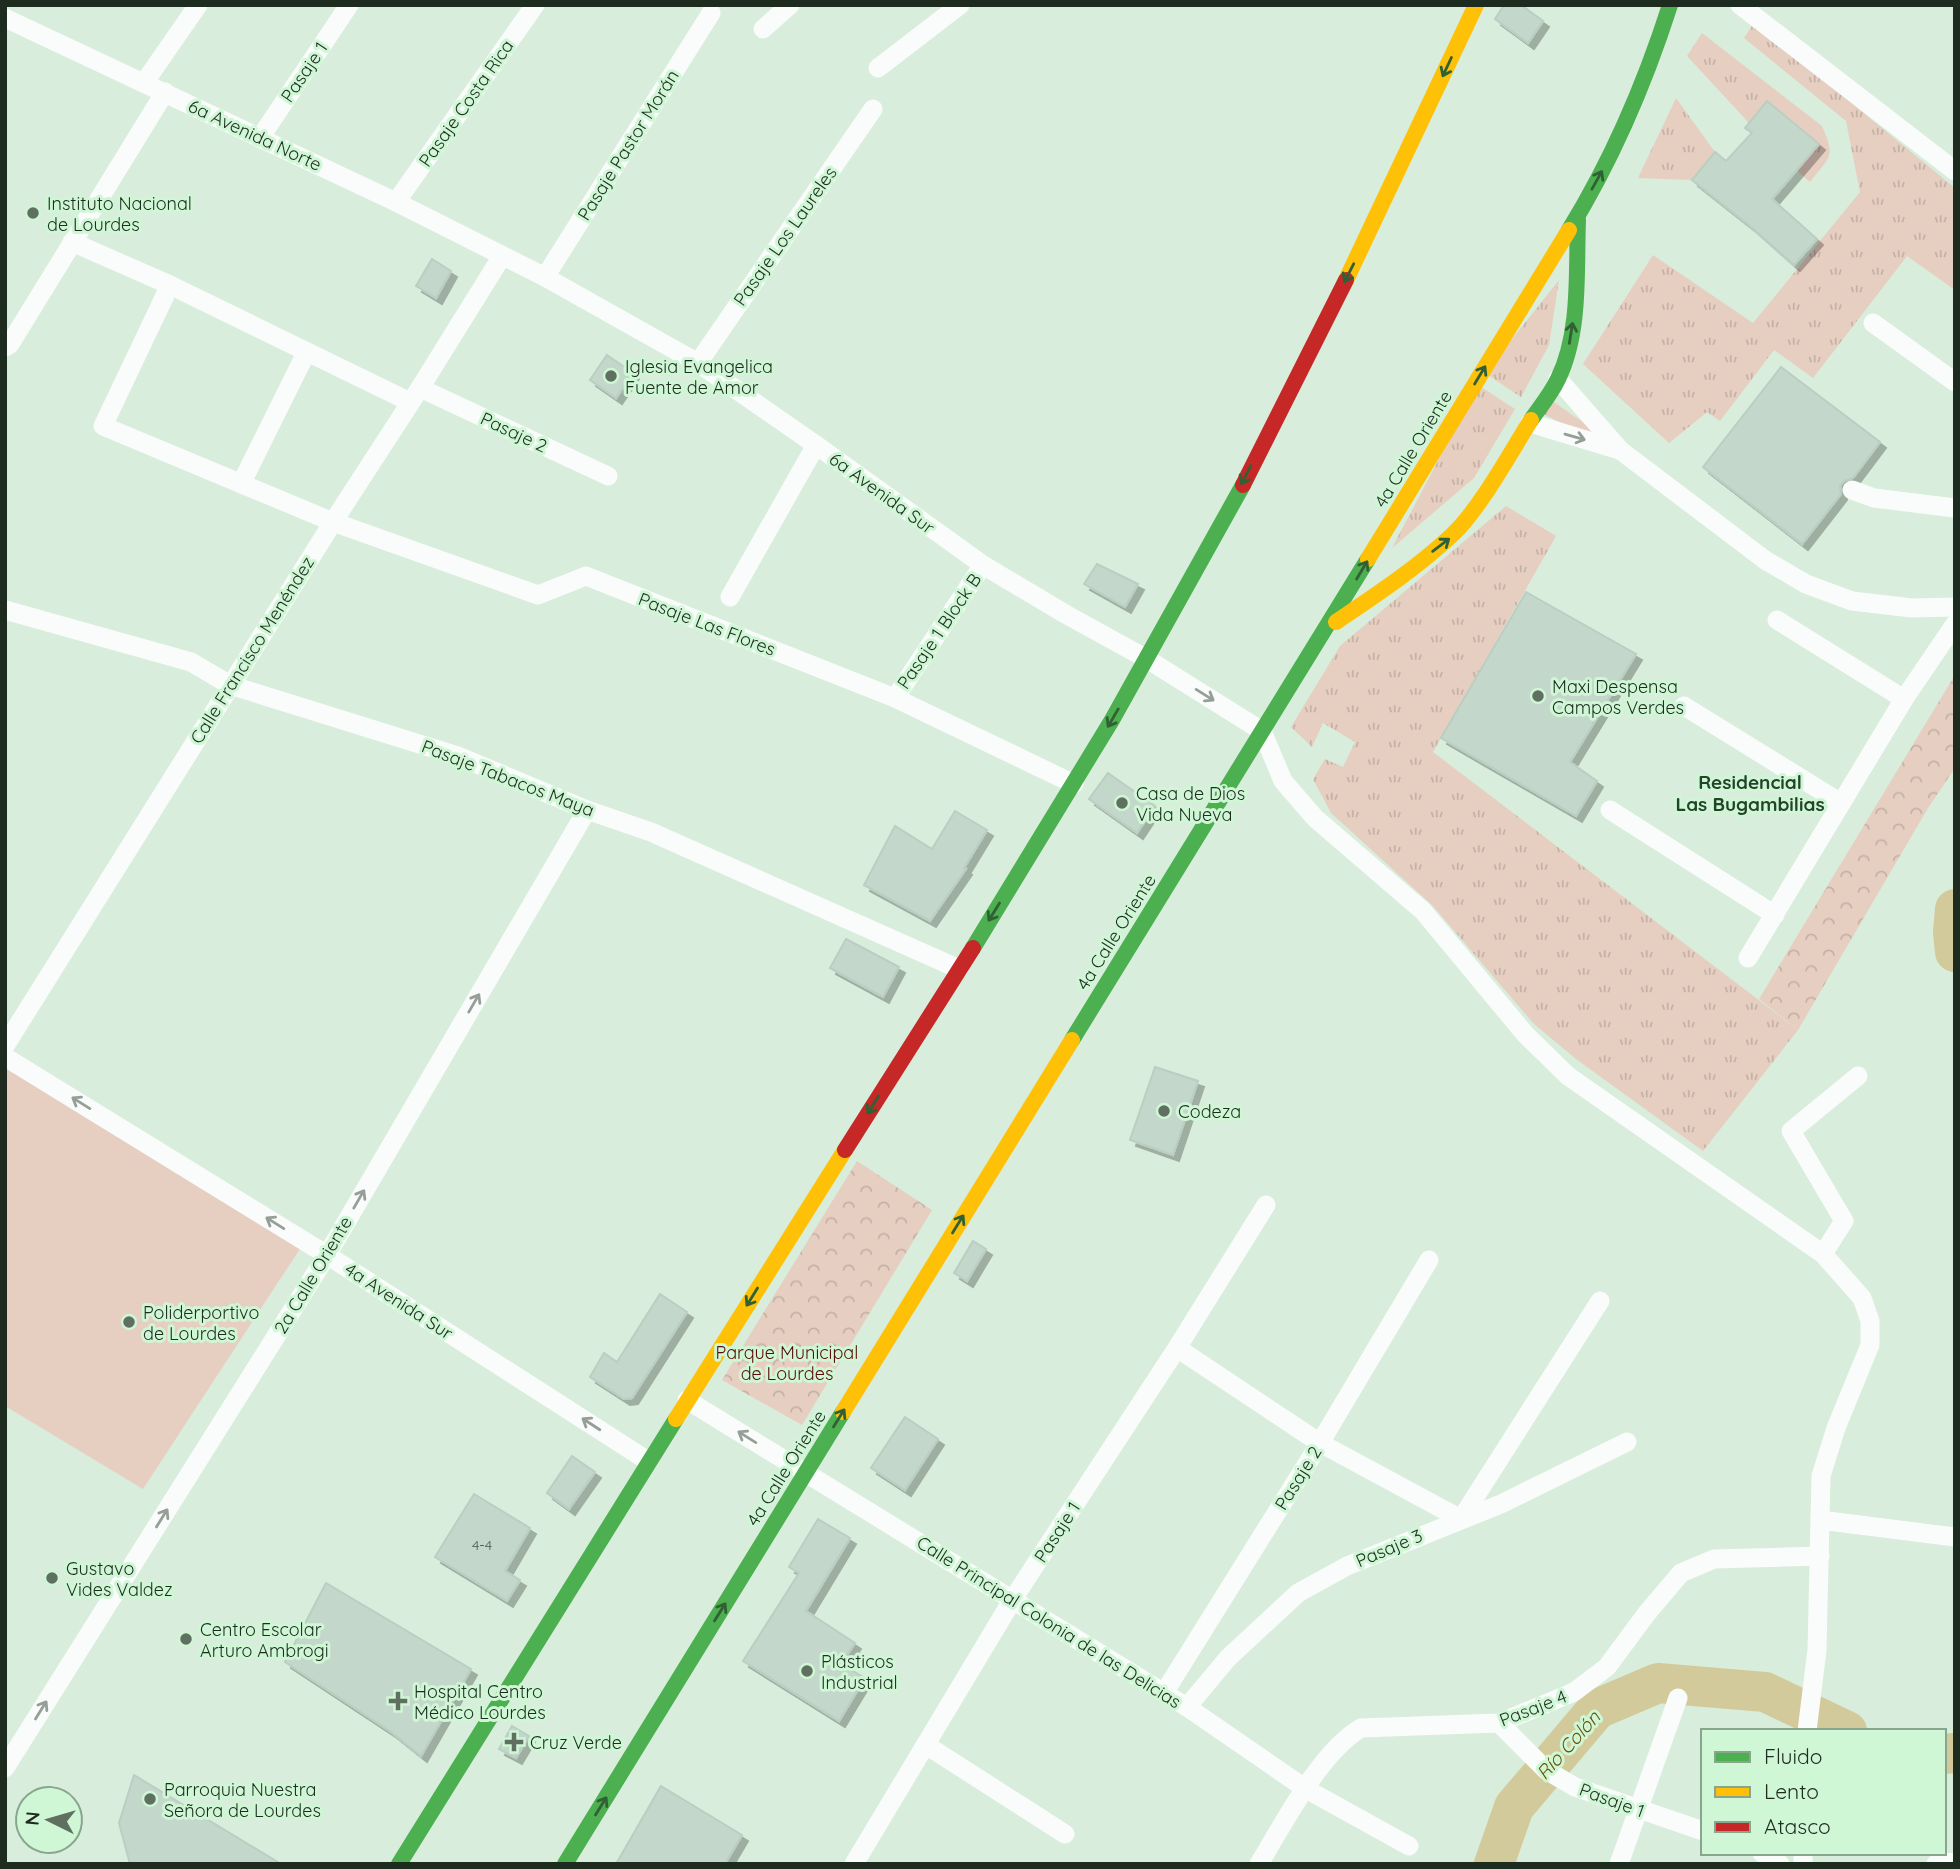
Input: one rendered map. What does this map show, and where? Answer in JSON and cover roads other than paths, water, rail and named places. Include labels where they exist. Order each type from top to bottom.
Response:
[{"type":"highway","points":[[399,1864],[648,1461],[1074,785],[1147,659],[1241,486],[1387,199],[1476,5]]},
{"type":"highway","name":"4a Calle Oriente","points":[[565,1864],[1578,215],[1614,151],[1635,105],[1657,49],[1670,5]]},
{"type":"highway","points":[[1326,628],[1382,591],[1454,534],[1558,379],[1568,348],[1574,313],[1578,215]]},
{"type":"street","points":[[144,83],[198,5]]},
{"type":"street","name":"Pasaje 1","points":[[260,138],[349,5]]},
{"type":"street","name":"Pasaje Costa Rica","points":[[396,202],[535,5]]},
{"type":"street","points":[[763,29],[790,5]]},
{"type":"street","points":[[878,68],[960,5]]},
{"type":"street","points":[[1740,5],[1955,171]]},
{"type":"street","name":"Pasaje Pastor Morán","points":[[545,277],[711,13]]},
{"type":"street","name":"6a Avenida Norte","points":[[5,19],[396,202],[502,256]]},
{"type":"street","points":[[5,347],[10,344],[164,92]]},
{"type":"street","name":"Pasaje Los Laureles","points":[[698,363],[873,109]]},
{"type":"street","name":"Pasaje 2","points":[[72,242],[170,285],[306,353],[608,476]]},
{"type":"street","name":"6a Avenida Sur","points":[[502,256],[545,277],[698,363],[816,444],[983,565],[1147,659],[1262,731]]},
{"type":"street","name":"Calle Francisco Menéndez","points":[[5,1046],[332,522],[502,256]]},
{"type":"street","name":"Pasaje Las Flores","points":[[170,285],[103,426],[332,522],[538,596],[586,576],[895,698],[1074,785]]},
{"type":"street","points":[[1873,323],[1955,383]]},
{"type":"street","points":[[241,484],[306,353]]},
{"type":"street","points":[[1558,379],[1620,450],[1765,559],[1806,584],[1852,601],[1912,608],[1955,607]]},
{"type":"street","points":[[1530,423],[1620,450]]},
{"type":"street","points":[[730,597],[816,444]]},
{"type":"street","points":[[1852,490],[1874,498],[1955,508]]},
{"type":"street","name":"Pasaje 1 Block B","points":[[895,698],[983,565]]},
{"type":"street","name":"Pasaje Tabacos Maya","points":[[5,610],[191,662],[230,685],[458,756],[587,810],[651,832],[959,969]]},
{"type":"street","points":[[1777,620],[1904,699]]},
{"type":"street","points":[[1748,958],[1904,699],[1955,624]]},
{"type":"street","points":[[1684,706],[1841,803]]},
{"type":"street","points":[[1262,731],[1283,781],[1315,818],[1423,911],[1525,1034],[1568,1076],[1824,1254],[1862,1298],[1870,1321],[1870,1345],[1836,1428],[1821,1476],[1817,1650],[1807,1729]]},
{"type":"street","name":"2a Calle Oriente","points":[[5,1768],[327,1255],[587,810]]},
{"type":"street","points":[[1610,810],[1775,915]]},
{"type":"street","name":"4a Avenida Sur","points":[[5,1057],[327,1255],[648,1461]]},
{"type":"street","points":[[1824,1254],[1844,1220],[1791,1131],[1858,1076]]},
{"type":"street","name":"Pasaje 1","points":[[854,1864],[1013,1599],[1177,1348],[1266,1205]]},
{"type":"street","name":"Pasaje 2","points":[[1164,1693],[1320,1443],[1429,1260]]},
{"type":"street","points":[[1177,1348],[1320,1443],[1461,1519],[1600,1301]]},
{"type":"street","name":"Calle Principal Colonia de las Delicias","points":[[687,1400],[1187,1707],[1306,1789],[1409,1846]]},
{"type":"street","name":"Pasaje 3","points":[[1187,1707],[1228,1658],[1298,1593],[1346,1566],[1501,1504],[1627,1442]]},
{"type":"street","points":[[1820,1520],[1955,1537]]},
{"type":"street","name":"Pasaje 4","points":[[1259,1864],[1306,1789],[1345,1738],[1361,1728],[1499,1723],[1574,1692],[1607,1667],[1681,1573],[1714,1559],[1820,1556]]},
{"type":"street","points":[[1619,1864],[1678,1698]]},
{"type":"street","name":"Pasaje 1","points":[[1499,1723],[1546,1770],[1575,1787],[1701,1830]]},
{"type":"street","points":[[926,1745],[1065,1834]]},
{"type":"street","points":[[1936,1864],[1955,1862]]},
{"type":"waterway","name":"Río Colón","points":[[1955,909],[1955,952]]},
{"type":"waterway","name":"Río Colón","points":[[1494,1864],[1514,1807],[1597,1709],[1658,1683],[1765,1692],[1843,1729]]},
{"type":"waterway","name":"Río Colón","points":[[1946,1754],[1955,1753]]},
{"type":"place","name":"Instituto Nacional de Lourdes","points":[[33,213]]},
{"type":"place","name":"Iglesia Evangelica Fuente de Amor","points":[[611,376]]},
{"type":"place","name":"Maxi Despensa Campos Verdes","points":[[1538,696]]},
{"type":"place","name":"Casa de Dios Vida Nueva","points":[[1122,803]]},
{"type":"place","name":"Codeza","points":[[1164,1111]]},
{"type":"place","name":"Poliderportivo de Lourdes","points":[[129,1322]]},
{"type":"place","name":"Gustavo Vides Valdez","points":[[52,1578]]},
{"type":"place","name":"Centro Escolar Arturo Ambrogi","points":[[186,1639]]},
{"type":"place","name":"Plásticos Industrial","points":[[807,1671]]},
{"type":"place","name":"Hospital Centro Médico Lourdes","points":[[398,1701]]},
{"type":"place","name":"Cruz Verde","points":[[514,1742]]},
{"type":"place","name":"Parroquia Nuestra Señora de Lourdes","points":[[150,1799]]},
{"type":"district","name":"Residencial Las Bugambilias","points":[[1750,793]]},
{"type":"park label","name":"Parque Municipal de Lourdes","points":[[787,1362]]}]
